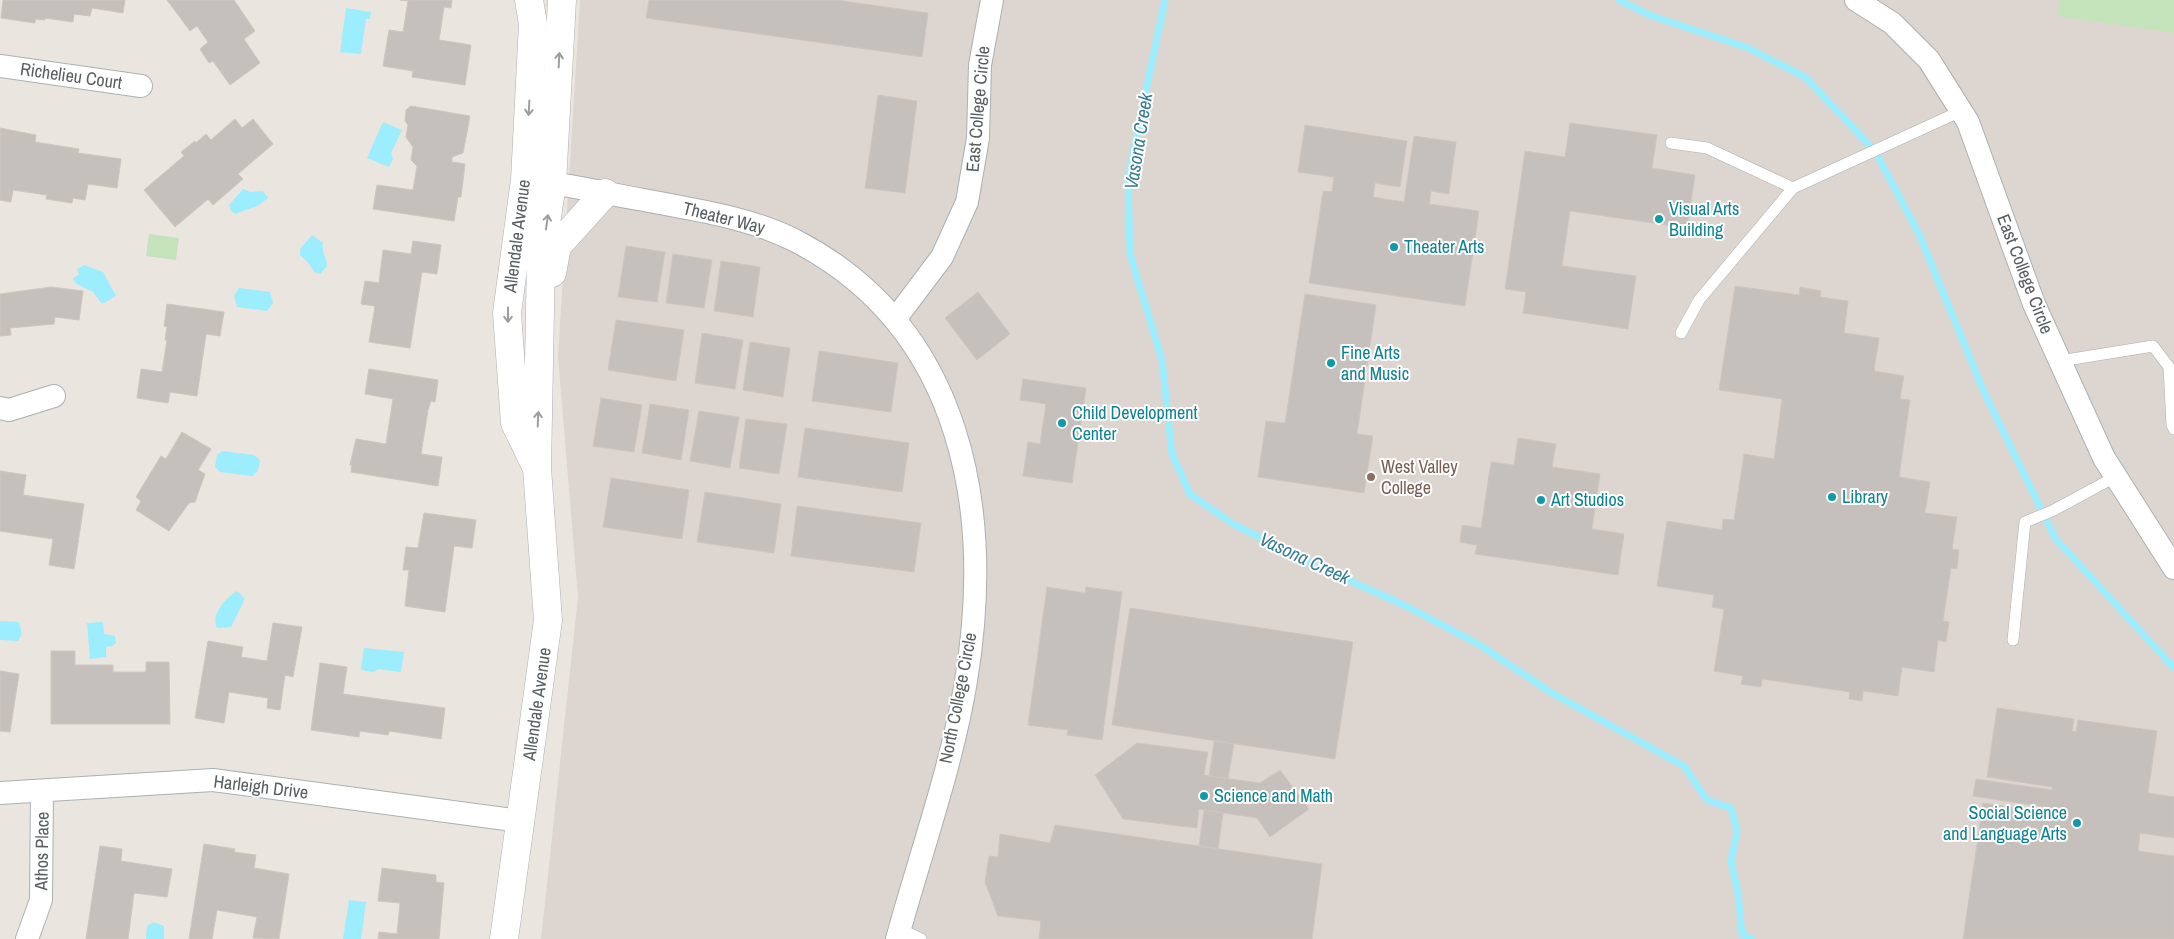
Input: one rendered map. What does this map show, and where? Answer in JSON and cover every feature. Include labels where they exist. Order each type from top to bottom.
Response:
[{"type":"street","name":"Allendale Avenue","points":[[530,0],[533,24],[525,180],[507,313],[515,423],[537,468]]},
{"type":"street","name":"Allendale Avenue","points":[[504,939],[548,620],[537,468],[541,258],[552,183],[562,0]]},
{"type":"street","name":"East College Circle","points":[[896,318],[942,257],[967,202],[978,138],[980,65],[992,0]]},
{"type":"street","name":"East College Circle","points":[[1856,0],[1892,23],[1928,60],[1968,122],[2034,304],[2104,458],[2174,568]]},
{"type":"street","name":"Richelieu Court","points":[[0,66],[141,86]]},
{"type":"street","name":"Theater Way","points":[[525,180],[552,183],[706,212],[773,231],[796,241],[830,262],[896,318]]},
{"type":"street","points":[[541,326],[557,246],[605,193]]},
{"type":"street","name":"North College Circle","points":[[896,318],[917,348],[940,391],[952,421],[968,484],[975,553],[975,609],[965,683],[944,772],[899,934]]},
{"type":"street","points":[[0,408],[9,410],[54,396]]},
{"type":"street","name":"Harleigh Drive","points":[[0,793],[213,780],[520,821]]},
{"type":"street","name":"Athos Place","points":[[27,939],[41,900],[42,791]]},
{"type":"lane","points":[[1681,333],[1699,300],[1793,188],[1961,111]]},
{"type":"lane","points":[[1670,143],[1707,148],[1793,188]]},
{"type":"lane","points":[[2060,361],[2153,346],[2169,367],[2172,425],[2174,429]]},
{"type":"lane","points":[[2013,640],[2025,522],[2052,511],[2115,476]]},
{"type":"lane","points":[[899,934],[921,939]]},
{"type":"shaded area","name":"West Valley College","points":[[580,0],[2174,0],[2174,939],[541,939],[578,597],[558,357]]},
{"type":"green space","points":[[2060,0],[2174,0],[2174,33],[2057,16]]},
{"type":"green space","points":[[149,234],[179,238],[176,260],[146,256]]},
{"type":"water","points":[[346,8],[371,12],[370,19],[366,19],[361,54],[340,52]]},
{"type":"water","points":[[383,122],[402,130],[391,153],[393,159],[389,167],[367,158]]},
{"type":"water","points":[[243,189],[251,192],[263,191],[268,198],[259,205],[235,214],[231,211],[229,205]]},
{"type":"water","points":[[312,235],[323,243],[327,266],[320,274],[314,272],[308,262],[300,255],[300,249]]},
{"type":"water","points":[[84,265],[103,272],[116,296],[102,304],[93,292],[75,283],[73,278],[79,275],[77,269]]},
{"type":"water","points":[[239,288],[270,292],[273,303],[267,311],[237,307],[234,296]]},
{"type":"water","points":[[222,451],[254,455],[260,460],[258,471],[252,476],[220,472],[215,467],[217,455]]},
{"type":"water","points":[[237,591],[245,599],[231,627],[217,628],[215,623],[217,612],[224,602]]},
{"type":"water","points":[[0,621],[19,622],[22,634],[18,641],[0,640]]},
{"type":"water","points":[[103,622],[104,634],[115,636],[116,643],[106,647],[106,657],[90,659],[87,623]]},
{"type":"water","points":[[364,648],[404,652],[401,672],[378,669],[374,672],[361,670]]},
{"type":"water","points":[[349,900],[366,902],[361,939],[343,939]]},
{"type":"water","points":[[154,922],[164,926],[164,939],[146,939],[147,926]]},
{"type":"building","points":[[3,0],[125,0],[123,13],[92,8],[90,16],[74,14],[73,22],[45,18],[45,20],[36,19],[35,23],[1,18]]},
{"type":"building","points":[[167,0],[234,0],[255,31],[244,39],[260,63],[230,85],[213,61],[209,63],[200,49],[208,42],[197,26],[190,31]]},
{"type":"building","points":[[400,0],[452,0],[451,8],[444,7],[439,40],[471,45],[465,85],[412,77],[413,71],[383,66],[389,30],[403,32],[408,1]]},
{"type":"building","points":[[649,0],[836,0],[928,13],[922,57],[646,18]]},
{"type":"building","points":[[878,95],[917,101],[905,193],[865,188]]},
{"type":"building","points":[[411,106],[470,116],[463,153],[452,157],[452,162],[465,164],[461,197],[458,197],[454,221],[373,209],[377,185],[413,190],[417,166],[411,160],[413,147],[406,137],[408,125],[405,121],[406,110]]},
{"type":"building","points":[[235,119],[242,128],[253,119],[273,144],[238,174],[243,179],[213,205],[208,199],[175,227],[144,190],[184,156],[181,152],[195,141],[196,143],[206,134],[211,140]]},
{"type":"building","name":"Visual Arts Building","points":[[1570,123],[1657,135],[1652,168],[1695,175],[1687,228],[1570,211],[1562,266],[1636,276],[1628,329],[1523,313],[1526,292],[1505,289],[1525,151],[1565,157]]},
{"type":"building","name":"Theater Arts","points":[[1305,125],[1407,141],[1400,187],[1375,183],[1373,197],[1404,202],[1414,136],[1456,142],[1449,194],[1431,191],[1429,204],[1479,211],[1465,306],[1309,283],[1323,191],[1332,192],[1334,177],[1298,172]]},
{"type":"building","points":[[0,128],[36,135],[35,142],[79,149],[78,153],[121,159],[117,188],[88,184],[85,200],[73,198],[72,203],[46,199],[47,195],[13,190],[11,202],[0,200]]},
{"type":"building","points":[[413,241],[441,245],[437,274],[422,272],[410,348],[369,342],[375,306],[361,304],[365,281],[379,283],[383,250],[411,254]]},
{"type":"building","points":[[626,246],[665,252],[657,302],[618,297]]},
{"type":"building","points":[[673,254],[712,260],[704,308],[666,303]]},
{"type":"building","points":[[721,261],[760,267],[753,317],[714,311]]},
{"type":"building","name":"Library","points":[[1735,286],[1799,295],[1800,287],[1821,291],[1820,297],[1848,301],[1844,333],[1879,338],[1874,371],[1904,376],[1900,399],[1910,400],[1899,477],[1930,482],[1925,513],[1957,517],[1952,549],[1959,550],[1957,569],[1951,568],[1943,621],[1949,622],[1946,642],[1938,640],[1934,672],[1902,667],[1898,696],[1863,691],[1862,701],[1849,699],[1850,692],[1762,679],[1761,687],[1741,684],[1743,676],[1714,671],[1724,609],[1712,607],[1714,595],[1657,586],[1667,521],[1722,530],[1723,519],[1734,520],[1744,454],[1774,459],[1782,399],[1719,390]]},
{"type":"building","points":[[51,287],[83,291],[79,320],[55,317],[54,324],[10,328],[11,335],[0,336],[0,294]]},
{"type":"building","points":[[978,292],[1010,334],[977,360],[945,318]]},
{"type":"building","name":"Fine Arts and Music","points":[[1305,294],[1376,305],[1357,434],[1373,436],[1364,493],[1258,477],[1266,421],[1285,423]]},
{"type":"building","points":[[167,304],[224,312],[220,336],[206,334],[197,396],[170,392],[168,403],[137,398],[141,369],[162,372],[167,340],[165,340],[167,327],[164,326]]},
{"type":"building","points":[[616,320],[684,330],[676,381],[608,370]]},
{"type":"building","points":[[702,333],[743,340],[735,389],[695,383]]},
{"type":"building","points":[[750,342],[790,348],[783,397],[743,390]]},
{"type":"building","points":[[819,351],[898,363],[891,412],[812,401]]},
{"type":"building","points":[[369,369],[438,380],[435,402],[431,401],[428,410],[421,454],[442,457],[438,486],[351,472],[352,465],[350,465],[356,439],[386,444],[393,399],[365,394]]},
{"type":"building","name":"Child Development Center","points":[[1023,379],[1086,388],[1072,483],[1023,476],[1028,442],[1040,444],[1046,404],[1020,400]]},
{"type":"building","points":[[601,398],[642,405],[634,452],[593,446]]},
{"type":"building","points":[[650,404],[689,410],[681,460],[642,453]]},
{"type":"building","points":[[699,411],[739,417],[730,468],[690,461]]},
{"type":"building","points":[[746,419],[787,424],[779,474],[739,468]]},
{"type":"building","points":[[805,428],[909,443],[902,492],[798,477]]},
{"type":"building","points":[[182,432],[211,449],[198,470],[205,474],[195,502],[189,503],[169,531],[136,510],[141,501],[136,497],[161,456],[166,459]]},
{"type":"building","name":"Art Studios","points":[[1518,438],[1556,444],[1552,467],[1600,474],[1592,529],[1624,534],[1618,575],[1475,554],[1477,545],[1460,542],[1462,525],[1481,528],[1491,462],[1514,465]]},
{"type":"building","points":[[0,471],[26,475],[23,495],[84,504],[74,569],[49,565],[53,539],[0,531]]},
{"type":"building","points":[[611,478],[689,490],[682,539],[603,527]]},
{"type":"building","points":[[705,492],[781,504],[774,553],[697,542]]},
{"type":"building","points":[[797,506],[921,523],[914,572],[791,556]]},
{"type":"building","points":[[424,513],[476,520],[472,548],[454,546],[445,612],[405,606],[409,570],[403,570],[406,547],[418,548]]},
{"type":"building","points":[[1047,587],[1085,593],[1086,587],[1122,592],[1102,740],[1067,735],[1068,730],[1028,725]]},
{"type":"building","points":[[1130,608],[1353,642],[1335,759],[1112,725]]},
{"type":"building","points":[[273,623],[302,627],[293,677],[285,675],[280,710],[267,708],[268,698],[229,692],[224,723],[195,718],[208,641],[243,647],[241,657],[267,661]]},
{"type":"building","points":[[51,651],[75,651],[75,665],[113,665],[113,672],[146,672],[146,662],[169,662],[170,724],[51,724]]},
{"type":"building","points":[[320,663],[347,667],[343,694],[445,708],[441,739],[389,731],[388,735],[360,731],[359,737],[311,730]]},
{"type":"building","points":[[0,671],[19,674],[10,732],[0,731]]},
{"type":"building","name":"Social Science and Language Arts","points":[[1997,708],[2074,719],[2072,731],[2076,732],[2078,720],[2157,731],[2148,793],[2174,797],[2174,838],[2140,833],[2138,851],[2174,856],[2174,939],[1963,939],[1983,803],[2049,813],[2050,808],[1973,796],[1976,779],[2052,790],[2052,787],[1987,777]]},
{"type":"building","points":[[1214,741],[1234,744],[1228,779],[1209,776]]},
{"type":"building","name":"Science and Math","points":[[1137,743],[1208,752],[1204,775],[1209,776],[1260,783],[1280,770],[1309,809],[1270,837],[1257,818],[1199,809],[1197,828],[1123,819],[1095,775]]},
{"type":"building","points":[[1204,810],[1223,813],[1218,849],[1199,846]]},
{"type":"building","points":[[1055,825],[1322,864],[1312,939],[1039,939],[1041,921],[998,916],[985,882],[989,856],[998,857],[1000,834],[1050,843]]},
{"type":"building","points":[[204,844],[235,849],[234,852],[256,855],[254,868],[289,874],[279,939],[253,938],[257,917],[217,910],[212,939],[189,939]]},
{"type":"building","points":[[100,846],[122,849],[121,861],[172,869],[167,897],[134,893],[128,939],[86,939]]},
{"type":"building","points":[[382,868],[436,875],[436,882],[444,883],[439,939],[378,939],[379,932],[397,934],[400,903],[378,901]]},
{"type":"waterway","name":"Vasona Creek","points":[[1165,0],[1128,177],[1130,254],[1162,360],[1172,454],[1190,494],[1233,524],[1317,566],[1404,605],[1480,645],[1550,692],[1684,766],[1707,800],[1731,808],[1737,831],[1731,861],[1738,894],[1742,934],[1752,939]]},
{"type":"waterway","points":[[1619,0],[1652,16],[1746,47],[1805,77],[1875,151],[1919,234],[1984,392],[2055,538],[2174,668]]},
{"type":"place","name":"Visual Arts Building","points":[[1659,219]]},
{"type":"place","name":"Theater Arts","points":[[1394,247]]},
{"type":"place","name":"Fine Arts and Music","points":[[1331,363]]},
{"type":"place","name":"Child Development Center","points":[[1062,423]]},
{"type":"place","name":"West Valley College","points":[[1371,477]]},
{"type":"place","name":"Library","points":[[1832,497]]},
{"type":"place","name":"Art Studios","points":[[1541,500]]},
{"type":"place","name":"Science and Math","points":[[1204,796]]},
{"type":"place","name":"Social Science and Language Arts","points":[[2077,823]]}]
